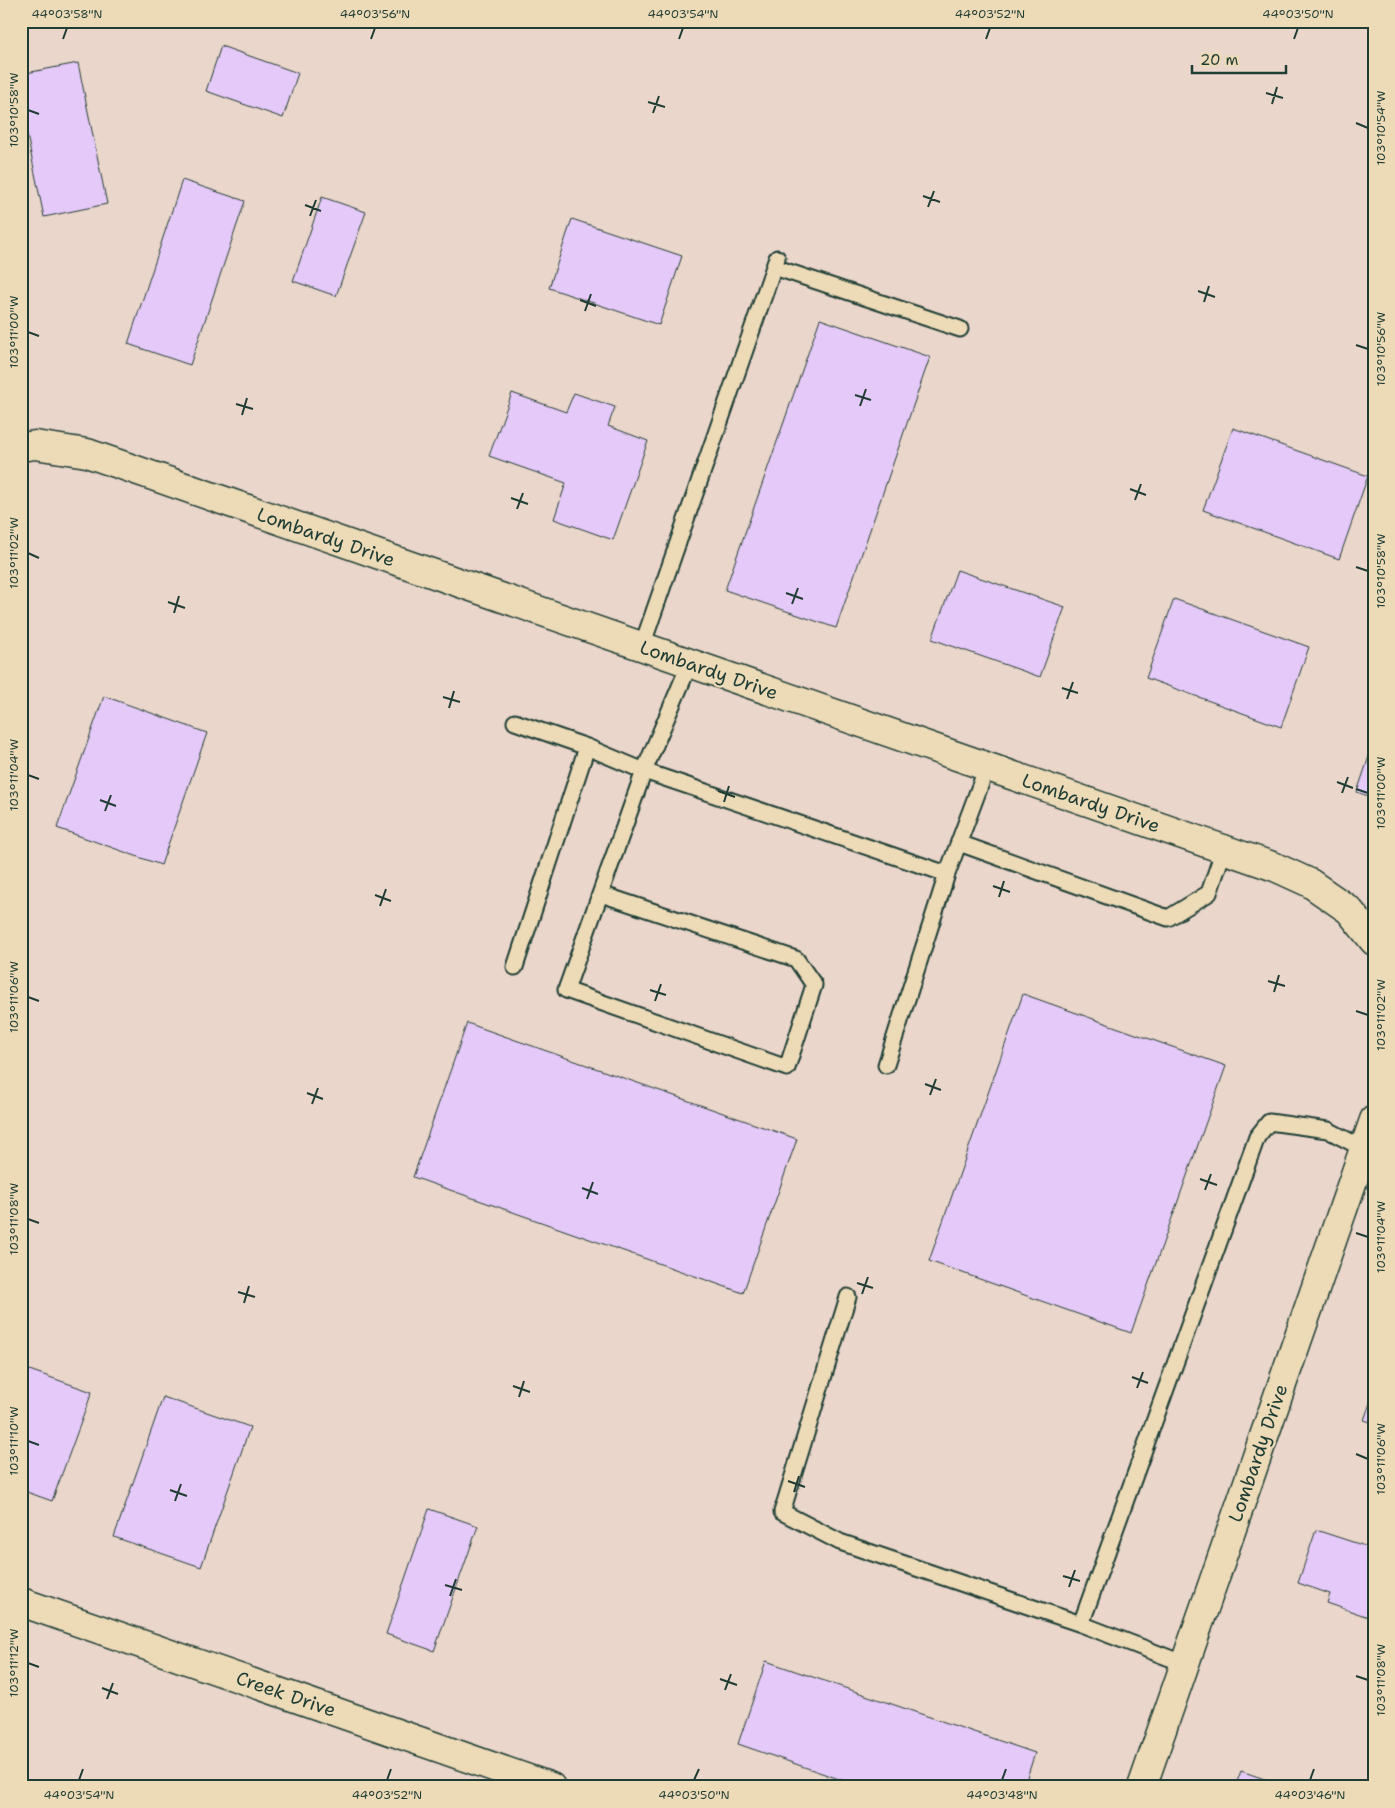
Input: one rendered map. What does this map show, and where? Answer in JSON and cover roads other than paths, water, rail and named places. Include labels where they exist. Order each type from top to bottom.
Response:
[{"type":"street","name":"Lombardy Drive","points":[[21,446],[35,445],[87,453],[1275,867],[1310,883],[1349,910],[1374,940]]},
{"type":"street","name":"Lombardy Drive","points":[[1142,1787],[1374,1120]]},
{"type":"street","name":"Creek Drive","points":[[21,1602],[551,1787]]},
{"type":"lane","points":[[642,646],[776,263],[960,330]]},
{"type":"lane","points":[[601,894],[796,959],[814,985],[788,1068],[566,990],[644,771],[690,663]]},
{"type":"lane","points":[[515,722],[587,747],[644,771],[947,874]]},
{"type":"lane","points":[[515,967],[587,747]]},
{"type":"lane","points":[[886,1065],[947,874],[987,767]]},
{"type":"lane","points":[[958,843],[1168,918],[1209,894],[1224,849]]},
{"type":"lane","points":[[1081,1624],[1257,1137],[1269,1122],[1328,1130],[1364,1149]]},
{"type":"lane","points":[[848,1297],[782,1512],[840,1542],[1081,1624],[1185,1664]]}]
